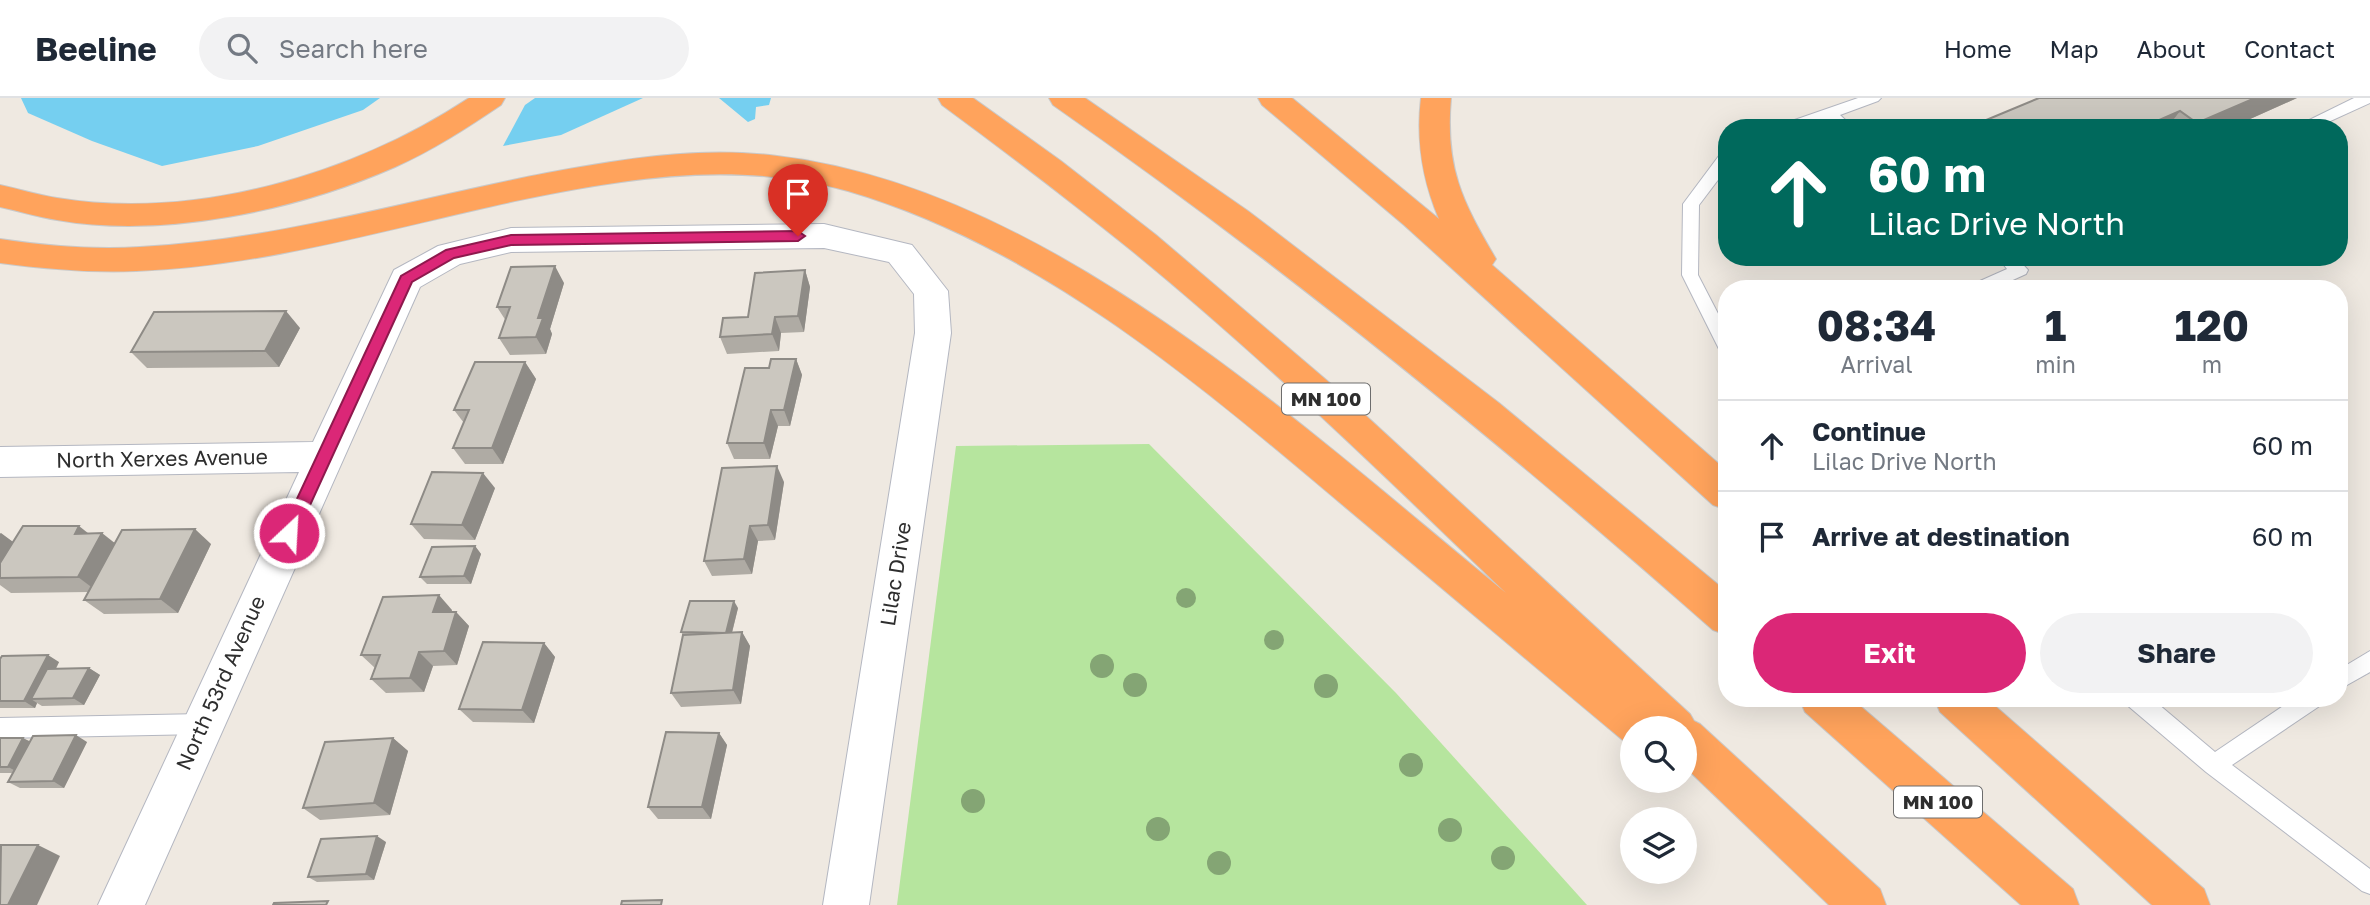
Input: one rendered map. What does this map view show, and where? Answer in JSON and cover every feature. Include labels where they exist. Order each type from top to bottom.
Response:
[{"type":"highway","points":[[0,196],[25,204],[114,213],[173,211],[236,204],[288,191],[405,151],[436,135],[490,98]]},
{"type":"highway","name":"MN 100","points":[[953,98],[1086,196],[1312,386],[1662,716]]},
{"type":"highway","points":[[1064,98],[1211,201],[1353,306],[1601,506],[1718,609]]},
{"type":"highway","points":[[1273,98],[1416,217],[1718,486]]},
{"type":"highway","points":[[1436,98],[1433,137],[1440,173],[1456,224],[1467,244],[1510,300]]},
{"type":"highway","points":[[0,251],[113,261],[187,257],[278,243],[608,174],[668,166],[707,163],[781,167],[850,180],[946,215],[1000,242],[1070,280],[1167,342],[1226,386],[1625,716]]},
{"type":"highway","name":"MN 100","points":[[1830,707],[2056,905]]},
{"type":"highway","points":[[1965,707],[2187,905]]},
{"type":"highway","points":[[1697,749],[1863,905]]},
{"type":"highway","points":[[1697,775],[1854,905]]},
{"type":"street","name":"North 53rd Avenue","points":[[121,905],[406,279],[450,254],[511,240],[824,236],[900,253]]},
{"type":"street","name":"Lilac Drive","points":[[846,905],[933,333],[931,291],[900,253]]},
{"type":"street","name":"North Xerxes Avenue","points":[[0,462],[323,457]]},
{"type":"lane","points":[[1812,119],[1873,98]]},
{"type":"lane","points":[[2321,119],[2367,98]]},
{"type":"lane","points":[[1828,113],[1835,119]]},
{"type":"lane","points":[[1718,169],[1691,204],[1690,275],[1718,330]]},
{"type":"lane","points":[[1997,280],[2020,270],[2016,266]]},
{"type":"lane","points":[[2348,675],[2370,660]]},
{"type":"lane","points":[[2146,707],[2214,765],[2370,883]]},
{"type":"lane","points":[[2214,765],[2301,707]]},
{"type":"lane","points":[[0,728],[202,724]]},
{"type":"green space","points":[[1149,444],[1396,693],[1587,905],[897,905],[956,446]]},
{"type":"water","points":[[21,98],[380,98],[363,110],[258,146],[162,166],[92,141],[28,113]]},
{"type":"water","points":[[535,98],[643,98],[561,135],[503,146],[525,105]]},
{"type":"water","points":[[719,98],[771,98],[769,105],[756,107],[755,119],[748,122]]},
{"type":"building","points":[[2039,98],[2255,98],[2206,119],[2191,119],[2180,111],[2162,119],[1989,119]]},
{"type":"building","points":[[555,266],[538,318],[543,318],[536,337],[499,338],[510,307],[497,307],[511,267]]},
{"type":"building","points":[[805,270],[798,316],[775,317],[772,334],[720,337],[723,318],[748,317],[755,273]]},
{"type":"building","points":[[286,311],[265,351],[131,352],[154,312]]},
{"type":"building","points":[[771,359],[796,359],[784,410],[771,410],[764,443],[727,443],[745,368],[769,368]]},
{"type":"building","points":[[475,362],[525,362],[492,448],[453,448],[469,410],[454,410]]},
{"type":"building","points":[[777,466],[768,525],[750,526],[744,559],[704,561],[722,468]]},
{"type":"building","points":[[432,472],[483,473],[462,525],[411,524]]},
{"type":"building","points":[[23,526],[79,526],[75,534],[102,533],[78,577],[0,578],[0,563]]},
{"type":"building","points":[[195,529],[160,599],[84,600],[122,530]]},
{"type":"building","points":[[475,546],[464,576],[420,577],[432,547]]},
{"type":"building","points":[[439,595],[433,612],[456,612],[444,651],[419,652],[410,678],[371,679],[380,655],[361,655],[383,597]]},
{"type":"building","points":[[690,601],[734,601],[726,633],[681,632]]},
{"type":"building","points":[[742,632],[733,690],[671,693],[683,635]]},
{"type":"building","points":[[483,642],[544,643],[522,710],[459,709]]},
{"type":"building","points":[[48,655],[24,701],[0,701],[2,656]]},
{"type":"building","points":[[89,668],[73,698],[31,699],[47,669]]},
{"type":"building","points":[[666,732],[719,733],[702,807],[648,807]]},
{"type":"building","points":[[76,735],[53,781],[8,782],[33,736]]},
{"type":"building","points":[[0,738],[23,738],[8,767],[0,767]]},
{"type":"building","points":[[393,738],[374,803],[303,808],[325,742]]},
{"type":"building","points":[[377,836],[366,874],[308,877],[321,839]]},
{"type":"building","points":[[1,845],[38,845],[8,905],[0,905]]},
{"type":"building","points":[[662,900],[661,905],[621,905],[622,901]]},
{"type":"building","points":[[328,901],[326,905],[273,905],[274,903]]},
{"type":"route","points":[[289,533],[406,279],[450,254],[511,240],[798,236]]}]
